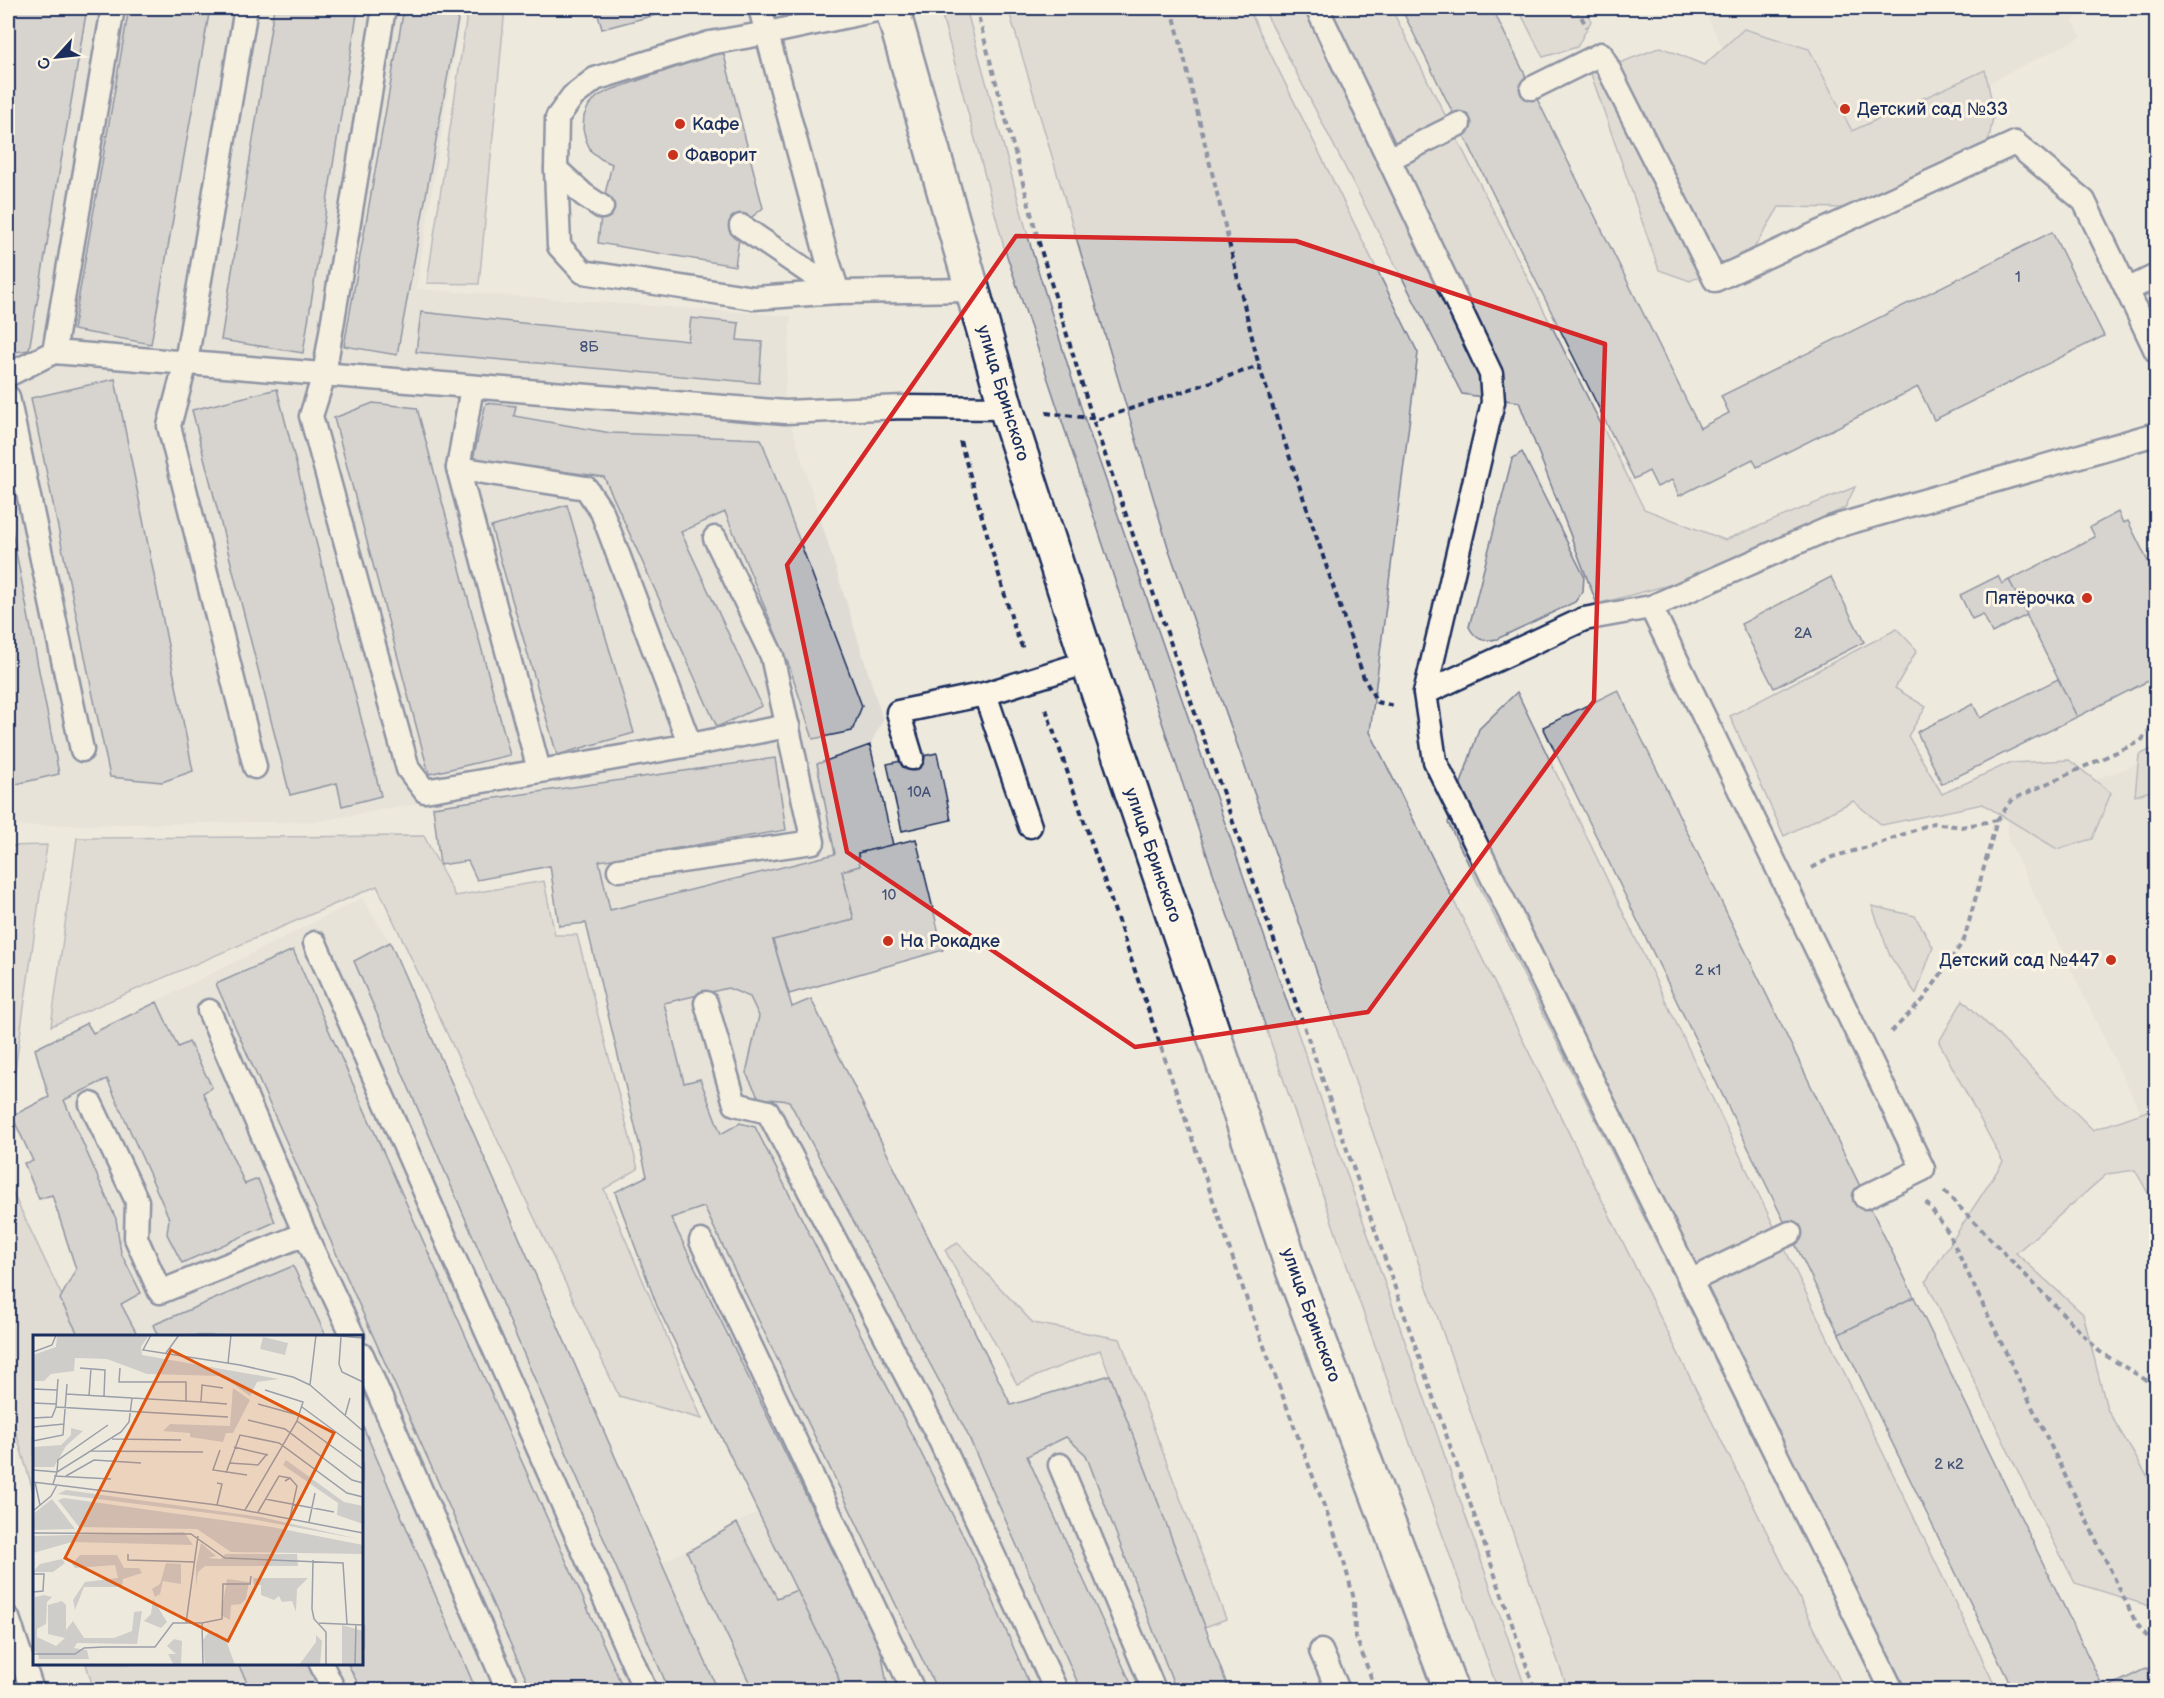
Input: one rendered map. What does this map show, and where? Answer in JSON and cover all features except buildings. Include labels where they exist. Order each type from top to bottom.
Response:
[{"type":"main road","name":"улица Бринского","points":[[892,8],[1006,408],[1089,662],[1293,1270],[1451,1690]]},
{"type":"lane","points":[[54,352],[113,8]]},
{"type":"lane","points":[[246,8],[186,362],[169,426],[255,766]]},
{"type":"lane","points":[[384,8],[324,375],[311,416],[408,769],[425,791],[788,726]]},
{"type":"lane","points":[[760,8],[827,258],[838,291]]},
{"type":"lane","points":[[886,8],[710,43],[595,79],[572,97],[557,118],[555,170],[559,246],[583,272],[754,298],[838,291],[973,290]]},
{"type":"lane","points":[[1317,8],[1491,374],[1493,402],[1425,693],[1435,761],[1892,1690]]},
{"type":"lane","points":[[1532,88],[1601,54],[1715,280],[2015,143],[2084,201],[2157,351]]},
{"type":"lane","points":[[1389,159],[1459,124]]},
{"type":"lane","points":[[555,170],[602,207]]},
{"type":"lane","points":[[741,226],[838,291]]},
{"type":"lane","points":[[2127,290],[2157,276]]},
{"type":"lane","points":[[8,375],[54,352],[785,412],[903,407],[1006,408]]},
{"type":"lane","points":[[472,387],[458,468],[538,770]]},
{"type":"lane","points":[[8,397],[82,750]]},
{"type":"lane","points":[[1425,693],[1584,619],[1651,607],[1830,528],[2157,434]]},
{"type":"lane","points":[[458,468],[586,488],[602,512],[690,745]]},
{"type":"lane","points":[[619,870],[813,842],[772,656],[715,538]]},
{"type":"lane","points":[[1651,607],[1868,1055],[1915,1173],[1865,1197]]},
{"type":"lane","points":[[912,758],[898,712],[985,694],[1089,662]]},
{"type":"lane","points":[[985,694],[1030,826]]},
{"type":"lane","points":[[315,943],[645,1690]]},
{"type":"lane","points":[[706,1003],[735,1104],[768,1112],[939,1438],[1056,1690]]},
{"type":"lane","points":[[209,1011],[305,1234],[353,1335]]},
{"type":"lane","points":[[91,1104],[136,1201],[136,1238],[160,1292],[305,1234]]},
{"type":"lane","points":[[1690,1281],[1790,1233]]},
{"type":"lane","points":[[701,1241],[913,1690]]},
{"type":"lane","points":[[363,1359],[508,1690]]},
{"type":"lane","points":[[1060,1465],[1154,1690]]},
{"type":"lane","points":[[8,1618],[33,1690]]},
{"type":"lane","points":[[1321,1651],[1338,1690]]},
{"type":"lane","points":[[322,1665],[334,1690]]},
{"type":"path","points":[[976,8],[1041,250],[1094,420],[1526,1670],[1535,1690]]},
{"type":"path","points":[[1172,8],[1259,366],[1364,678],[1377,702],[1392,707],[1425,693]]},
{"type":"path","points":[[1094,420],[1259,366]]},
{"type":"path","points":[[950,408],[1015,630],[1035,678],[1246,1298],[1341,1551],[1354,1599],[1355,1635],[1376,1690]]},
{"type":"path","points":[[1868,1055],[1924,999],[1964,940],[1997,820],[2013,799],[2141,741],[2157,721]]},
{"type":"path","points":[[1785,884],[1832,857],[1875,845],[1933,823],[1961,827],[1997,820]]},
{"type":"path","points":[[1915,1173],[2100,1352],[2157,1386]]},
{"type":"path","points":[[1915,1173],[1948,1232],[2136,1623],[2150,1640],[2157,1643]]},
{"type":"highlighted area","points":[[1016,236],[1296,241],[1605,344],[1594,701],[1368,1012],[1135,1047],[847,852],[787,565]]},
{"type":"shaded area","points":[[8,8],[462,8],[416,289],[791,316],[784,402],[883,720],[870,745],[893,845],[773,940],[792,1006],[811,999],[1011,1405],[1110,1375],[1229,1690],[251,1690],[238,1665],[363,1665],[363,1335],[78,1335],[60,1299],[76,1269],[52,1195],[39,1199],[24,1163],[33,1161],[12,1116],[49,1096],[35,1049],[87,1023],[93,1033],[362,898],[390,942],[662,1563],[758,1512],[657,1306],[615,1192],[647,1176],[586,923],[559,926],[550,867],[477,880],[467,861],[440,865],[432,801],[319,821],[8,826]]},
{"type":"shaded area","points":[[468,8],[505,8],[479,284],[427,283]]},
{"type":"shaded area","points":[[940,8],[966,8],[1032,251],[1085,420],[1526,1690],[1498,1690],[1357,1295],[1178,770],[1004,247]]},
{"type":"shaded area","points":[[1008,8],[1248,8],[1418,353],[1370,732],[1845,1690],[1568,1690],[1168,547]]},
{"type":"shaded area","points":[[1263,8],[1391,8],[1644,509],[1725,540],[1855,487],[1845,508],[1684,581],[1597,604],[1519,402],[1462,394]]},
{"type":"shaded area","points":[[1518,8],[1584,8],[1591,21],[1577,47],[1543,57]]},
{"type":"shaded area","name":"Детский сад №33","points":[[1703,8],[2098,8],[2073,20],[2081,37],[1789,182]]},
{"type":"shaded area","points":[[1744,29],[1809,49],[1852,131],[1985,70],[1994,112],[1983,171],[1905,207],[1779,207],[1751,253],[1690,281],[1659,270],[1591,74],[1661,47],[1704,65]]},
{"type":"shaded area","points":[[1522,452],[1584,576],[1583,591],[1575,602],[1497,639],[1484,640],[1474,635],[1469,627],[1512,459]]},
{"type":"shaded area","points":[[1897,629],[1917,650],[1895,688],[1926,707],[1908,736],[1942,794],[2009,763],[2069,760],[2111,793],[2092,839],[2057,849],[1983,804],[1882,825],[1853,801],[1784,836],[1730,716]]},
{"type":"shaded area","points":[[1517,692],[1997,1690],[1879,1690],[1448,823],[1479,729]]},
{"type":"shaded area","points":[[2156,747],[2156,789],[2135,796],[2139,755]]},
{"type":"shaded area","name":"Детский сад №447","points":[[2156,757],[2156,1145],[2008,840],[2008,820],[2021,807]]},
{"type":"shaded area","points":[[424,836],[455,896],[544,881],[555,935],[577,935],[638,1169],[604,1189],[702,1419],[619,1396],[377,886],[51,1026],[77,838]]},
{"type":"shaded area","points":[[47,845],[8,1120],[8,846]]},
{"type":"shaded area","points":[[1872,906],[1915,916],[1933,947],[1916,994],[1890,956]]},
{"type":"shaded area","points":[[1963,1000],[2093,1130],[2156,1108],[2156,1207],[2135,1170],[2107,1174],[2016,1253],[2083,1314],[2107,1409],[2156,1491],[2156,1608],[2075,1583],[2030,1496],[1926,1281],[2003,1162],[1939,1042]]},
{"type":"shaded area","points":[[8,1183],[81,1335],[33,1335],[33,1491],[8,1405]]},
{"type":"shaded area","points":[[958,1243],[1033,1323],[1120,1339],[1226,1619],[1205,1627],[1100,1350],[1017,1384],[945,1250]]},
{"type":"shaded area","points":[[86,1665],[238,1665],[251,1690],[94,1690]]},
{"type":"place","name":"Детский сад №33","points":[[1845,109]]},
{"type":"place","name":"Кафе","points":[[680,124]]},
{"type":"place","name":"Фаворит","points":[[673,155]]},
{"type":"place","name":"Пятёрочка","points":[[2087,598]]},
{"type":"place","name":"На Рокадке","points":[[888,941]]},
{"type":"place","name":"Детский сад №447","points":[[2111,960]]}]
